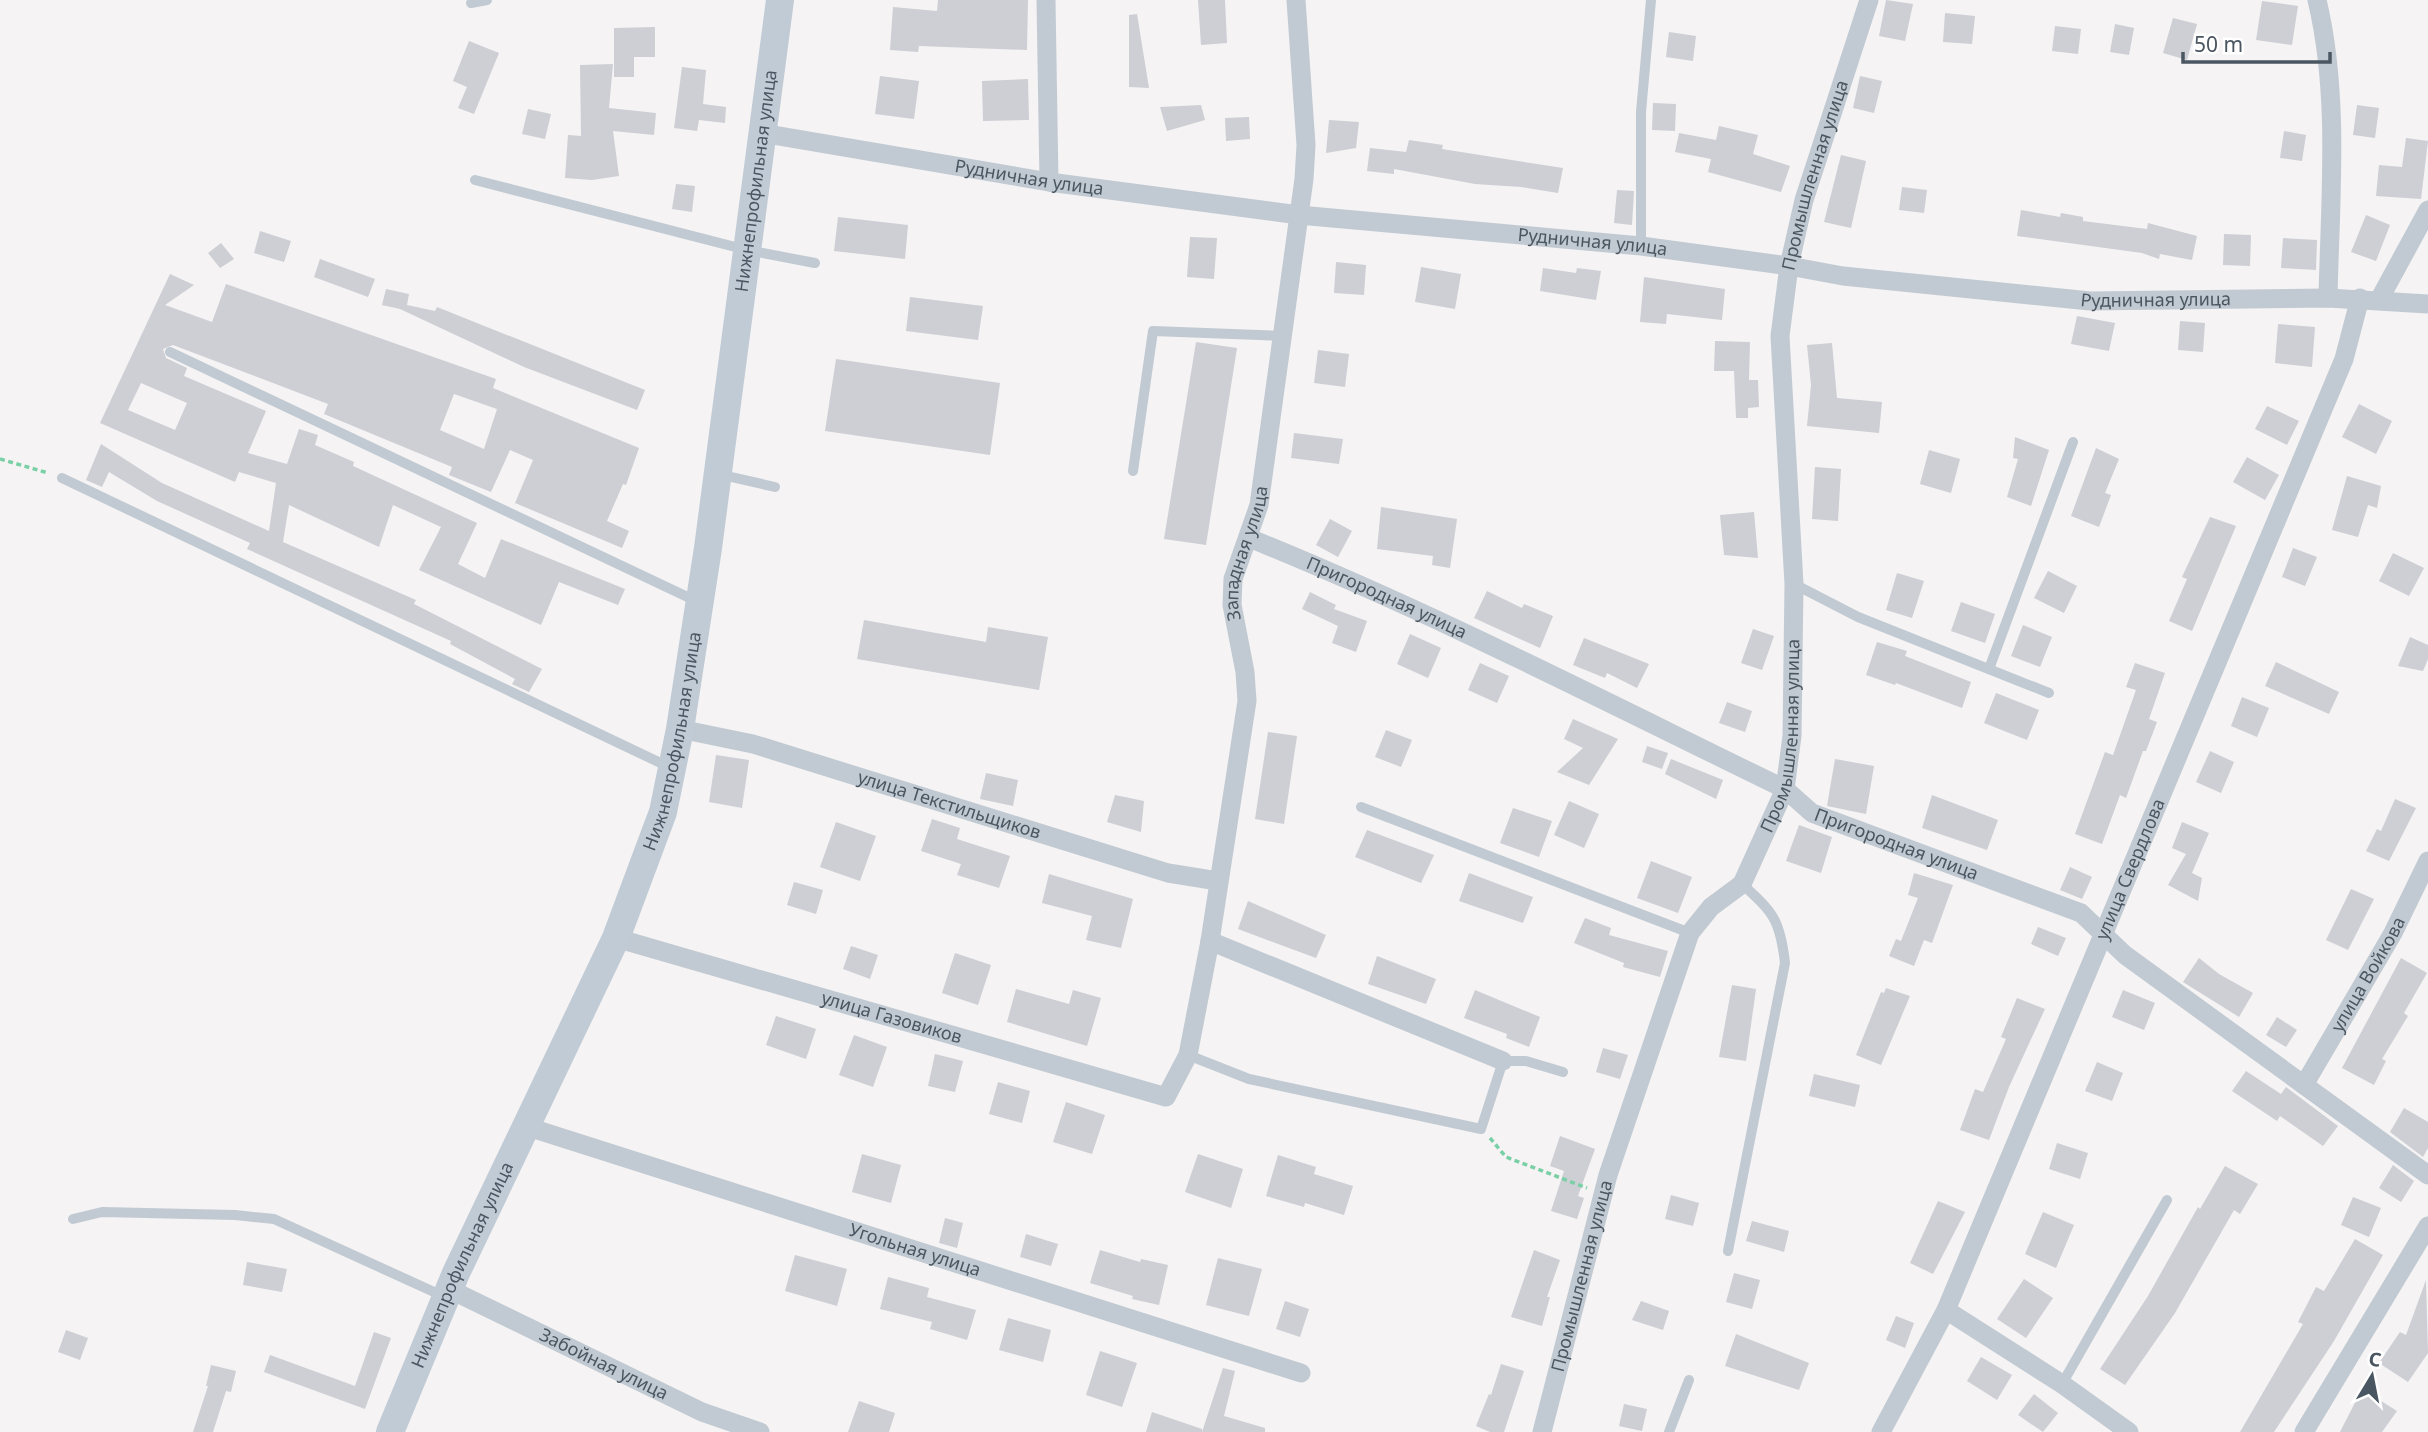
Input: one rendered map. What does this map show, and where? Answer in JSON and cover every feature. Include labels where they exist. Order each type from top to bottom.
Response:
[{"type":"street","name":"Нижнепрофильная улица","points":[[390,1432],[447,1293],[616,938],[663,812],[680,729],[700,603],[780,0]]},
{"type":"street","points":[[1046,0],[1049,182]]},
{"type":"street","name":"Западная улица","points":[[1166,1097],[1188,1055],[1210,941],[1247,701],[1245,672],[1232,605],[1233,579],[1259,505],[1299,215],[1306,145],[1296,0]]},
{"type":"street","name":"Промышленная улица","points":[[1542,1432],[1603,1195],[1690,933],[1711,907],[1742,884],[1785,789],[1792,736],[1794,584],[1780,336],[1790,265],[1804,200],[1869,0]]},
{"type":"street","points":[[2317,0],[2328,58],[2328,298]]},
{"type":"street","name":"Рудничная улица","points":[[762,132],[1049,182],[1299,215],[1642,246],[1790,265],[1843,276],[2090,300],[2328,298],[2428,304]]},
{"type":"street","name":"улица Свердлова","points":[[1881,1432],[1946,1310],[2102,931],[2369,299],[2428,210]]},
{"type":"street","name":"Пригородная улица","points":[[1249,538],[1356,581],[1785,789],[1812,813],[2081,913],[2125,955],[2428,1175]]},
{"type":"street","name":"улица Текстильщиков","points":[[680,729],[753,744],[1168,873],[1218,881]]},
{"type":"street","name":"улица Войкова","points":[[2304,1085],[2393,933],[2428,861]]},
{"type":"street","name":"улица Газовиков","points":[[616,938],[1166,1097]]},
{"type":"street","points":[[1210,941],[1503,1061]]},
{"type":"street","name":"Угольная улица","points":[[528,1127],[1301,1373]]},
{"type":"street","points":[[2304,1432],[2428,1226]]},
{"type":"street","name":"Забойная улица","points":[[447,1293],[702,1412],[760,1432]]},
{"type":"street","points":[[1946,1310],[2062,1384],[2129,1432]]},
{"type":"lane","points":[[471,4],[487,0]]},
{"type":"lane","points":[[1642,246],[1641,113],[1651,0]]},
{"type":"lane","points":[[475,180],[747,250],[815,263]]},
{"type":"lane","points":[[1133,471],[1153,331],[1282,336]]},
{"type":"lane","points":[[170,352],[700,603]]},
{"type":"lane","points":[[1989,668],[2073,442]]},
{"type":"lane","points":[[718,474],[775,487]]},
{"type":"lane","points":[[62,478],[672,768]]},
{"type":"lane","points":[[1794,584],[1858,617],[2049,693]]},
{"type":"lane","points":[[1361,807],[1690,933]]},
{"type":"lane","points":[[1728,1251],[1785,963],[1781,929],[1762,902],[1742,884]]},
{"type":"lane","points":[[1188,1055],[1248,1079],[1481,1129],[1503,1061],[1526,1062],[1563,1072]]},
{"type":"lane","points":[[2062,1384],[2167,1200]]},
{"type":"lane","points":[[73,1219],[102,1212],[235,1215],[274,1219],[447,1293]]},
{"type":"lane","points":[[1669,1432],[1689,1380]]},
{"type":"path","points":[[0,459],[62,478]]},
{"type":"path","points":[[1481,1129],[1506,1157],[1603,1195]]},
{"type":"building","points":[[938,0],[1028,0],[1027,50],[919,46],[918,52],[890,50],[893,7],[937,11]]},
{"type":"building","points":[[1198,0],[1225,0],[1227,43],[1201,45]]},
{"type":"building","points":[[1886,0],[1913,4],[1905,41],[1879,36]]},
{"type":"building","points":[[2262,1],[2298,6],[2292,45],[2256,40]]},
{"type":"building","points":[[1945,13],[1975,16],[1972,44],[1943,42]]},
{"type":"building","points":[[1137,14],[1149,88],[1129,87],[1129,15]]},
{"type":"building","points":[[2173,18],[2197,24],[2187,60],[2163,53]]},
{"type":"building","points":[[2115,24],[2134,28],[2129,55],[2110,52]]},
{"type":"building","points":[[2055,26],[2081,29],[2078,54],[2052,51]]},
{"type":"building","points":[[655,27],[655,57],[634,57],[634,77],[614,77],[614,28]]},
{"type":"building","points":[[1669,32],[1696,36],[1693,61],[1666,57]]},
{"type":"building","points":[[469,41],[499,53],[474,114],[458,108],[467,87],[453,81]]},
{"type":"building","points":[[613,64],[609,108],[656,113],[654,135],[613,131],[619,176],[592,180],[565,178],[568,135],[581,136],[580,65]]},
{"type":"building","points":[[682,67],[706,70],[703,104],[726,107],[725,123],[699,120],[697,131],[674,128]]},
{"type":"building","points":[[880,76],[919,81],[914,119],[875,114]]},
{"type":"building","points":[[1860,76],[1882,81],[1874,113],[1853,108]]},
{"type":"building","points":[[1028,79],[1029,120],[983,121],[982,81]]},
{"type":"building","points":[[1653,103],[1676,104],[1675,131],[1652,130]]},
{"type":"building","points":[[1201,105],[1205,120],[1167,131],[1160,107]]},
{"type":"building","points":[[2357,105],[2379,108],[2375,138],[2353,135]]},
{"type":"building","points":[[528,109],[551,114],[545,139],[522,134]]},
{"type":"building","points":[[1249,117],[1250,139],[1226,141],[1225,118]]},
{"type":"building","points":[[1329,120],[1359,122],[1356,148],[1326,153]]},
{"type":"building","points":[[1719,126],[1758,135],[1753,154],[1790,166],[1781,192],[1708,172],[1711,159],[1675,152],[1679,133],[1716,140]]},
{"type":"building","points":[[2284,131],[2306,135],[2302,161],[2280,158]]},
{"type":"building","points":[[2406,138],[2428,141],[2421,199],[2376,196],[2379,165],[2402,167]]},
{"type":"building","points":[[1409,140],[1443,145],[1442,149],[1563,168],[1558,193],[1475,184],[1394,169],[1394,174],[1367,171],[1370,148],[1406,152]]},
{"type":"building","points":[[1841,155],[1866,161],[1851,228],[1824,222]]},
{"type":"building","points":[[676,184],[695,186],[692,212],[672,209]]},
{"type":"building","points":[[1902,187],[1927,190],[1924,213],[1899,210]]},
{"type":"building","points":[[1617,190],[1634,191],[1632,225],[1614,223]]},
{"type":"building","points":[[2021,210],[2060,217],[2061,213],[2083,217],[2083,221],[2147,229],[2148,223],[2197,236],[2192,260],[2160,254],[2159,259],[2142,253],[2017,236]]},
{"type":"building","points":[[2366,215],[2390,225],[2376,261],[2351,252]]},
{"type":"building","points":[[838,217],[908,225],[905,259],[834,251]]},
{"type":"building","points":[[260,231],[291,241],[284,262],[254,253]]},
{"type":"building","points":[[2224,234],[2251,235],[2250,266],[2223,265]]},
{"type":"building","points":[[1190,237],[1217,238],[1214,279],[1187,277]]},
{"type":"building","points":[[2283,238],[2317,240],[2316,270],[2281,268]]},
{"type":"building","points":[[221,243],[234,259],[220,268],[208,253]]},
{"type":"building","points":[[320,259],[375,279],[368,297],[314,277]]},
{"type":"building","points":[[1336,262],[1366,265],[1364,295],[1334,293]]},
{"type":"building","points":[[1421,267],[1461,274],[1455,309],[1415,302]]},
{"type":"building","points":[[1543,268],[1576,273],[1577,268],[1601,271],[1596,300],[1540,291]]},
{"type":"building","points":[[170,274],[194,285],[165,305],[212,322],[226,284],[496,379],[493,388],[639,448],[626,485],[623,484],[607,521],[629,531],[622,548],[515,503],[533,460],[510,450],[491,492],[449,475],[452,467],[324,414],[328,404],[173,345],[163,349],[166,358],[187,368],[184,376],[266,411],[248,453],[287,464],[299,429],[318,435],[315,445],[354,462],[353,466],[477,523],[458,564],[485,578],[501,539],[625,589],[618,605],[559,582],[541,625],[419,570],[441,527],[393,505],[379,547],[289,505],[283,542],[416,600],[414,604],[542,669],[529,692],[512,684],[515,679],[450,644],[451,641],[247,549],[250,543],[157,501],[109,472],[102,487],[86,480],[101,444],[162,483],[269,531],[276,483],[239,472],[235,482],[100,423]],"holes":[[[141,383],[187,403],[175,430],[128,410]],[[454,394],[497,409],[484,449],[440,430]]]},
{"type":"building","points":[[1644,277],[1725,289],[1722,320],[1667,314],[1666,324],[1640,322]]},
{"type":"building","points":[[386,289],[409,294],[407,305],[435,311],[437,307],[645,390],[637,410],[524,367],[400,309],[382,305]]},
{"type":"building","points":[[910,297],[983,306],[978,340],[906,331]]},
{"type":"building","points":[[2077,316],[2115,323],[2109,351],[2071,344]]},
{"type":"building","points":[[2180,321],[2205,323],[2203,352],[2178,350]]},
{"type":"building","points":[[2278,324],[2315,327],[2312,367],[2275,363]]},
{"type":"building","points":[[1715,341],[1750,342],[1749,380],[1758,380],[1759,407],[1748,408],[1748,418],[1736,418],[1734,371],[1714,371]]},
{"type":"building","points":[[1196,342],[1237,348],[1206,545],[1164,539]]},
{"type":"building","points":[[1832,343],[1837,398],[1882,402],[1879,433],[1807,426],[1811,385],[1807,345]]},
{"type":"building","points":[[1318,350],[1349,354],[1345,387],[1314,383]]},
{"type":"building","points":[[836,359],[1000,383],[990,455],[825,431]]},
{"type":"building","points":[[2359,404],[2392,421],[2376,454],[2342,437]]},
{"type":"building","points":[[2267,406],[2299,421],[2287,445],[2255,429]]},
{"type":"building","points":[[1294,433],[1343,439],[1339,464],[1291,458]]},
{"type":"building","points":[[2015,437],[2049,450],[2031,506],[2007,497],[2018,459],[2013,458]]},
{"type":"building","points":[[2096,448],[2119,459],[2105,493],[2111,495],[2099,527],[2071,516]]},
{"type":"building","points":[[1929,450],[1960,459],[1951,493],[1920,484]]},
{"type":"building","points":[[2247,457],[2279,475],[2265,500],[2233,482]]},
{"type":"building","points":[[1815,467],[1841,469],[1838,521],[1812,519]]},
{"type":"building","points":[[2347,476],[2381,486],[2377,508],[2368,505],[2358,537],[2332,530]]},
{"type":"building","points":[[1381,507],[1457,519],[1450,568],[1432,565],[1433,556],[1377,549]]},
{"type":"building","points":[[1754,512],[1758,558],[1724,555],[1720,515]]},
{"type":"building","points":[[2210,517],[2236,526],[2192,631],[2169,621],[2187,579],[2182,577]]},
{"type":"building","points":[[1330,519],[1352,531],[1338,557],[1316,545]]},
{"type":"building","points":[[2293,548],[2317,557],[2305,586],[2282,577]]},
{"type":"building","points":[[2393,553],[2424,568],[2409,596],[2379,581]]},
{"type":"building","points":[[2048,571],[2077,586],[2064,613],[2034,598]]},
{"type":"building","points":[[1897,573],[1924,581],[1912,618],[1886,610]]},
{"type":"building","points":[[1487,591],[1522,608],[1524,604],[1553,616],[1540,648],[1474,618]]},
{"type":"building","points":[[1310,592],[1336,605],[1334,609],[1367,621],[1356,652],[1332,643],[1338,626],[1302,609]]},
{"type":"building","points":[[1961,602],[1995,614],[1985,643],[1951,631]]},
{"type":"building","points":[[864,620],[986,642],[988,627],[1048,637],[1039,690],[857,659]]},
{"type":"building","points":[[2023,625],[2052,637],[2040,667],[2011,656]]},
{"type":"building","points":[[1753,629],[1774,636],[1762,670],[1741,663]]},
{"type":"building","points":[[1410,634],[1441,648],[1428,678],[1397,664]]},
{"type":"building","points":[[2410,637],[2428,645],[2428,659],[2423,671],[2398,666]]},
{"type":"building","points":[[1584,638],[1649,664],[1637,688],[1607,673],[1605,678],[1573,665]]},
{"type":"building","points":[[1877,642],[1907,651],[1905,656],[1971,682],[1962,708],[1896,683],[1895,685],[1866,675]]},
{"type":"building","points":[[2276,662],[2339,692],[2329,714],[2265,686]]},
{"type":"building","points":[[1480,663],[1509,676],[1497,703],[1468,690]]},
{"type":"building","points":[[2135,663],[2165,673],[2149,719],[2157,722],[2126,798],[2120,795],[2102,844],[2075,834],[2105,752],[2113,755],[2136,690],[2126,687]]},
{"type":"building","points":[[1996,693],[2039,710],[2027,740],[1984,723]]},
{"type":"building","points":[[2242,697],[2269,708],[2257,737],[2231,726]]},
{"type":"building","points":[[1727,702],[1752,711],[1745,732],[1719,723]]},
{"type":"building","points":[[1573,719],[1618,739],[1589,785],[1557,772],[1583,748],[1564,739]]},
{"type":"building","points":[[1386,730],[1412,740],[1401,767],[1375,757]]},
{"type":"building","points":[[1268,732],[1297,736],[1284,824],[1255,819]]},
{"type":"building","points":[[1647,746],[1668,753],[1662,769],[1642,762]]},
{"type":"building","points":[[2210,751],[2234,762],[2221,793],[2196,782]]},
{"type":"building","points":[[716,755],[749,760],[742,808],[709,802]]},
{"type":"building","points":[[1671,759],[1723,780],[1716,799],[1665,774]]},
{"type":"building","points":[[1835,759],[1874,766],[1866,814],[1827,806]]},
{"type":"building","points":[[986,773],[1018,780],[1013,806],[980,799]]},
{"type":"building","points":[[1115,795],[1144,801],[1141,832],[1107,822]]},
{"type":"building","points":[[1932,795],[1998,820],[1987,850],[1922,828]]},
{"type":"building","points":[[2395,799],[2416,808],[2389,861],[2366,851],[2377,829],[2381,831]]},
{"type":"building","points":[[1569,801],[1599,814],[1584,848],[1554,835]]},
{"type":"building","points":[[1513,808],[1552,821],[1539,857],[1500,843]]},
{"type":"building","points":[[932,819],[960,828],[957,839],[1010,856],[999,888],[957,875],[961,864],[921,851]]},
{"type":"building","points":[[836,822],[876,836],[860,881],[820,867]]},
{"type":"building","points":[[2182,822],[2209,833],[2192,873],[2202,878],[2198,901],[2168,885],[2186,854],[2172,848]]},
{"type":"building","points":[[1799,825],[1832,837],[1821,873],[1786,861]]},
{"type":"building","points":[[1367,830],[1434,855],[1421,883],[1355,857]]},
{"type":"building","points":[[1651,861],[1692,877],[1678,913],[1637,898]]},
{"type":"building","points":[[2070,867],[2092,877],[2082,899],[2060,890]]},
{"type":"building","points":[[1469,873],[1533,897],[1523,923],[1459,901]]},
{"type":"building","points":[[1914,873],[1953,885],[1932,943],[1924,940],[1914,966],[1889,956],[1896,939],[1901,941],[1918,898],[1908,895]]},
{"type":"building","points":[[1049,874],[1133,899],[1121,948],[1086,940],[1092,916],[1042,903]]},
{"type":"building","points":[[794,882],[823,890],[816,914],[787,905]]},
{"type":"building","points":[[2351,889],[2374,899],[2348,950],[2326,940]]},
{"type":"building","points":[[1248,901],[1326,935],[1316,958],[1238,929]]},
{"type":"building","points":[[1585,918],[1611,928],[1609,935],[1668,951],[1660,977],[1623,967],[1624,963],[1574,943]]},
{"type":"building","points":[[2038,927],[2066,938],[2058,956],[2031,944]]},
{"type":"building","points":[[851,946],[878,955],[870,979],[843,969]]},
{"type":"building","points":[[955,953],[991,965],[978,1005],[942,993]]},
{"type":"building","points":[[1377,956],[1436,979],[1426,1004],[1368,984]]},
{"type":"building","points":[[2199,958],[2219,974],[2253,993],[2239,1017],[2183,982]]},
{"type":"building","points":[[2401,958],[2427,973],[2404,1013],[2408,1016],[2382,1059],[2386,1061],[2374,1085],[2342,1068]]},
{"type":"building","points":[[1732,985],[1756,989],[1746,1061],[1719,1057]]},
{"type":"building","points":[[1886,988],[1910,996],[1881,1065],[1856,1055],[1881,992],[1884,993]]},
{"type":"building","points":[[1016,989],[1069,1004],[1073,990],[1101,998],[1087,1046],[1007,1022]]},
{"type":"building","points":[[1475,990],[1540,1017],[1529,1047],[1506,1038],[1507,1034],[1464,1018]]},
{"type":"building","points":[[2123,990],[2155,1003],[2144,1030],[2112,1017]]},
{"type":"building","points":[[2017,998],[2045,1009],[2009,1087],[1989,1140],[1960,1130],[1975,1089],[1983,1092],[2006,1039],[2001,1037]]},
{"type":"building","points":[[776,1016],[816,1029],[806,1059],[766,1045]]},
{"type":"building","points":[[2277,1017],[2297,1030],[2286,1047],[2266,1035]]},
{"type":"building","points":[[854,1035],[887,1047],[873,1087],[839,1075]]},
{"type":"building","points":[[1603,1048],[1628,1055],[1620,1079],[1596,1072]]},
{"type":"building","points":[[935,1054],[963,1061],[955,1092],[928,1086]]},
{"type":"building","points":[[2097,1062],[2123,1073],[2112,1101],[2085,1091]]},
{"type":"building","points":[[2246,1071],[2281,1094],[2286,1087],[2338,1126],[2323,1146],[2280,1116],[2277,1121],[2232,1091]]},
{"type":"building","points":[[1814,1074],[1860,1085],[1855,1107],[1809,1096]]},
{"type":"building","points":[[998,1082],[1030,1091],[1022,1123],[989,1114]]},
{"type":"building","points":[[1066,1102],[1105,1115],[1092,1154],[1053,1142]]},
{"type":"building","points":[[2404,1108],[2428,1122],[2428,1148],[2423,1157],[2390,1132]]},
{"type":"building","points":[[1560,1136],[1595,1149],[1578,1196],[1584,1198],[1577,1219],[1551,1211],[1564,1171],[1550,1166]]},
{"type":"building","points":[[2057,1143],[2088,1153],[2080,1179],[2049,1169]]},
{"type":"building","points":[[862,1154],[901,1165],[891,1203],[852,1192]]},
{"type":"building","points":[[1198,1154],[1243,1169],[1231,1208],[1185,1192]]},
{"type":"building","points":[[1278,1155],[1316,1167],[1314,1174],[1353,1186],[1344,1215],[1305,1203],[1304,1207],[1266,1196]]},
{"type":"building","points":[[2393,1165],[2414,1181],[2401,1202],[2379,1188]]},
{"type":"building","points":[[2225,1166],[2258,1184],[2240,1214],[2234,1210],[2175,1313],[2125,1385],[2100,1369],[2148,1296],[2198,1207],[2200,1209]]},
{"type":"building","points":[[1671,1195],[1699,1203],[1693,1226],[1665,1219]]},
{"type":"building","points":[[2353,1197],[2381,1208],[2369,1237],[2341,1225]]},
{"type":"building","points":[[1938,1201],[1965,1212],[1933,1274],[1910,1263]]},
{"type":"building","points":[[2043,1212],[2074,1225],[2056,1268],[2025,1254]]},
{"type":"building","points":[[945,1218],[963,1223],[957,1248],[939,1243]]},
{"type":"building","points":[[1752,1221],[1789,1231],[1784,1252],[1746,1241]]},
{"type":"building","points":[[1026,1234],[1058,1244],[1051,1266],[1020,1257]]},
{"type":"building","points":[[2355,1239],[2383,1255],[2334,1341],[2274,1432],[2240,1432],[2303,1324],[2298,1322],[2316,1287],[2324,1291]]},
{"type":"building","points":[[1100,1250],[1140,1262],[1141,1259],[1168,1265],[1159,1305],[1132,1299],[1133,1296],[1090,1283]]},
{"type":"building","points":[[1534,1250],[1560,1260],[1547,1297],[1550,1297],[1542,1326],[1511,1317]]},
{"type":"building","points":[[795,1255],[847,1269],[837,1306],[785,1291]]},
{"type":"building","points":[[1218,1258],[1262,1269],[1249,1316],[1206,1305]]},
{"type":"building","points":[[247,1262],[287,1269],[282,1292],[243,1285]]},
{"type":"building","points":[[1734,1273],[1760,1280],[1752,1309],[1726,1302]]},
{"type":"building","points":[[888,1277],[929,1288],[927,1297],[976,1310],[967,1340],[930,1329],[932,1322],[880,1309]]},
{"type":"building","points":[[2024,1279],[2053,1298],[2026,1338],[1997,1319]]},
{"type":"building","points":[[2426,1280],[2428,1353],[2408,1382],[2379,1363],[2400,1332],[2406,1335]]},
{"type":"building","points":[[1285,1301],[1309,1309],[1300,1337],[1276,1329]]},
{"type":"building","points":[[1641,1301],[1669,1311],[1663,1330],[1632,1320]]},
{"type":"building","points":[[1896,1316],[1914,1323],[1905,1348],[1886,1340]]},
{"type":"building","points":[[1008,1318],[1051,1330],[1043,1362],[999,1350]]},
{"type":"building","points":[[66,1330],[88,1338],[80,1360],[58,1352]]},
{"type":"building","points":[[374,1332],[391,1338],[365,1409],[264,1372],[270,1355],[355,1386]]},
{"type":"building","points":[[1736,1334],[1809,1363],[1799,1390],[1725,1366]]},
{"type":"building","points":[[1100,1351],[1137,1363],[1122,1407],[1086,1395]]},
{"type":"building","points":[[1981,1357],[2012,1375],[1997,1400],[1967,1381]]},
{"type":"building","points":[[1501,1364],[1524,1371],[1504,1432],[1490,1432],[1476,1426],[1489,1394],[1491,1395]]},
{"type":"building","points":[[211,1365],[236,1371],[231,1392],[226,1391],[213,1432],[193,1432],[208,1386]]},
{"type":"building","points":[[1223,1368],[1235,1371],[1224,1416],[1265,1428],[1265,1432],[1202,1432]]},
{"type":"building","points":[[2362,1389],[2397,1411],[2382,1432],[2340,1432]]},
{"type":"building","points":[[2034,1394],[2058,1413],[2043,1432],[2018,1415]]},
{"type":"building","points":[[859,1401],[895,1413],[889,1432],[848,1432]]},
{"type":"building","points":[[1624,1404],[1647,1409],[1642,1431],[1619,1426]]},
{"type":"building","points":[[1152,1412],[1202,1429],[1202,1432],[1146,1432]]}]
